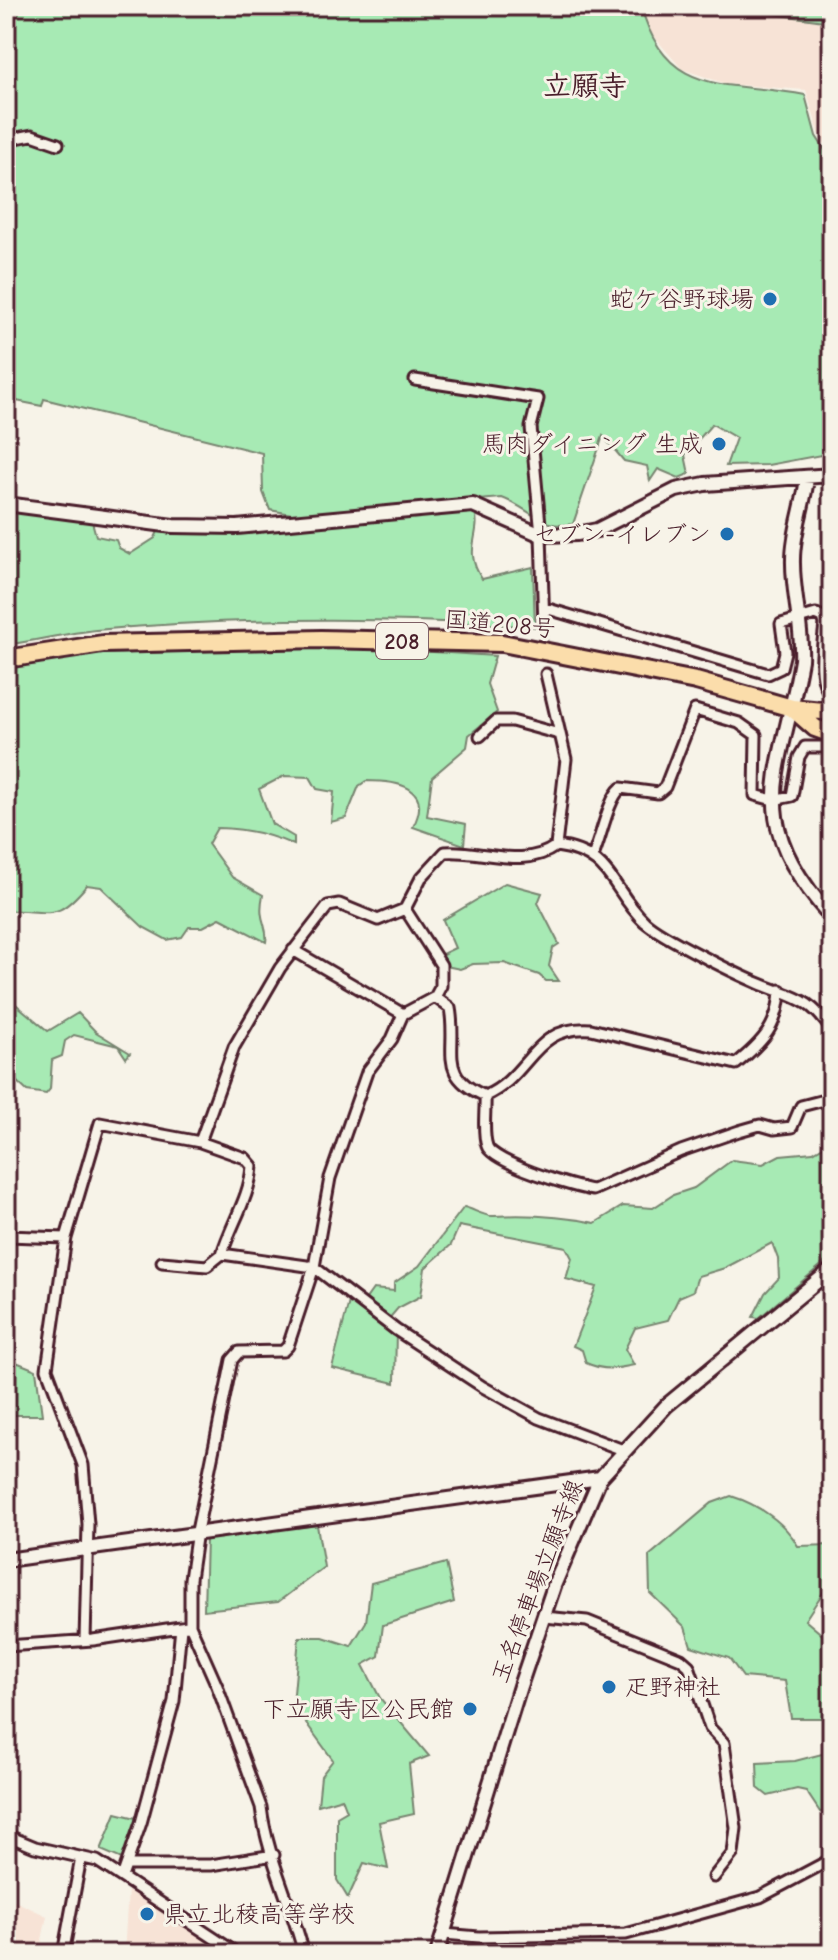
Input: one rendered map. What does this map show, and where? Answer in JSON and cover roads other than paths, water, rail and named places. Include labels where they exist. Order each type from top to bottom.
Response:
[{"type":"highway","name":"国道208号","points":[[6,659],[103,644],[321,639],[502,643],[696,681],[792,708],[832,712]]},
{"type":"highway","name":"国道208号","points":[[792,708],[815,728],[832,734]]},
{"type":"street","points":[[6,140],[32,135],[58,144]]},
{"type":"street","points":[[415,380],[538,399],[531,427],[541,535],[544,626]]},
{"type":"street","points":[[6,504],[173,526],[237,527],[473,505],[541,535],[597,530],[676,490],[705,484],[832,475]]},
{"type":"street","points":[[807,478],[793,559],[796,618],[802,639],[773,800],[782,844],[811,893],[832,918]]},
{"type":"street","points":[[545,608],[768,674],[781,668],[781,624],[816,614],[823,617],[822,675],[824,686],[832,695]]},
{"type":"street","points":[[546,674],[566,759],[556,846]]},
{"type":"street","points":[[593,856],[605,830],[613,794],[621,788],[658,793],[665,787],[695,710],[751,729],[757,748],[753,777],[755,795],[773,800],[792,796],[799,757],[805,747],[832,747]]},
{"type":"street","points":[[480,736],[496,721],[512,721],[559,734]]},
{"type":"street","points":[[200,1142],[234,1047],[293,950],[328,906],[339,904],[378,920],[405,909],[421,878],[445,852],[466,850],[516,858],[547,852],[556,846],[593,856],[645,922],[758,983],[802,998],[817,1010],[832,1031]]},
{"type":"street","points":[[122,1877],[174,1701],[197,1531],[232,1360],[239,1352],[283,1351],[288,1346],[314,1267],[330,1178],[367,1072],[392,1039],[403,1014],[435,997],[441,986],[441,965],[405,909]]},
{"type":"street","points":[[293,950],[403,1014]]},
{"type":"street","points":[[485,1096],[513,1080],[539,1045],[573,1028],[736,1064],[767,1033],[778,1016],[780,990]]},
{"type":"street","points":[[435,997],[450,1008],[454,1028],[452,1071],[463,1085],[485,1096]]},
{"type":"street","points":[[485,1096],[487,1146],[492,1154],[579,1188],[593,1190],[681,1151],[739,1131],[760,1125],[785,1130],[792,1127],[801,1106],[832,1098]]},
{"type":"street","points":[[85,1640],[88,1524],[83,1465],[47,1369],[66,1238],[100,1123],[200,1142],[245,1158],[252,1166],[247,1194],[231,1225],[222,1254],[207,1266],[162,1262]]},
{"type":"street","points":[[6,1236],[66,1238]]},
{"type":"street","points":[[222,1254],[314,1267],[396,1330],[483,1387],[539,1418],[623,1450]]},
{"type":"street","name":"玉名停車場立願寺線","points":[[437,1954],[544,1617],[600,1478],[667,1405],[832,1269]]},
{"type":"street","points":[[6,1560],[197,1531],[600,1478]]},
{"type":"street","points":[[544,1617],[587,1621],[681,1659],[689,1666],[710,1728],[724,1743],[736,1828],[733,1853],[714,1877]]},
{"type":"street","points":[[6,1646],[85,1640],[185,1626]]},
{"type":"street","points":[[185,1626],[217,1686],[261,1807],[304,1954]]},
{"type":"street","points":[[6,1835],[97,1861],[238,1954]]},
{"type":"street","points":[[128,1865],[211,1865],[274,1855]]},
{"type":"street","points":[[63,1954],[81,1858]]},
{"type":"street","points":[[444,1934],[479,1937],[626,1934],[760,1897],[832,1859]]},
{"type":"tunnel","points":[[544,626],[546,674]]},
{"type":"place","name":"蛇ケ谷野球場","points":[[770,299]]},
{"type":"place","name":"馬肉ダイニング 生成","points":[[719,444]]},
{"type":"place","name":"セブン-イレブン","points":[[727,534]]},
{"type":"place","name":"疋野神社","points":[[609,1687]]},
{"type":"place","name":"下立願寺区公民館","points":[[470,1709]]},
{"type":"place","name":"県立北稜高等学校","points":[[147,1914]]},
{"type":"district","name":"立願寺","points":[[585,85]]}]
